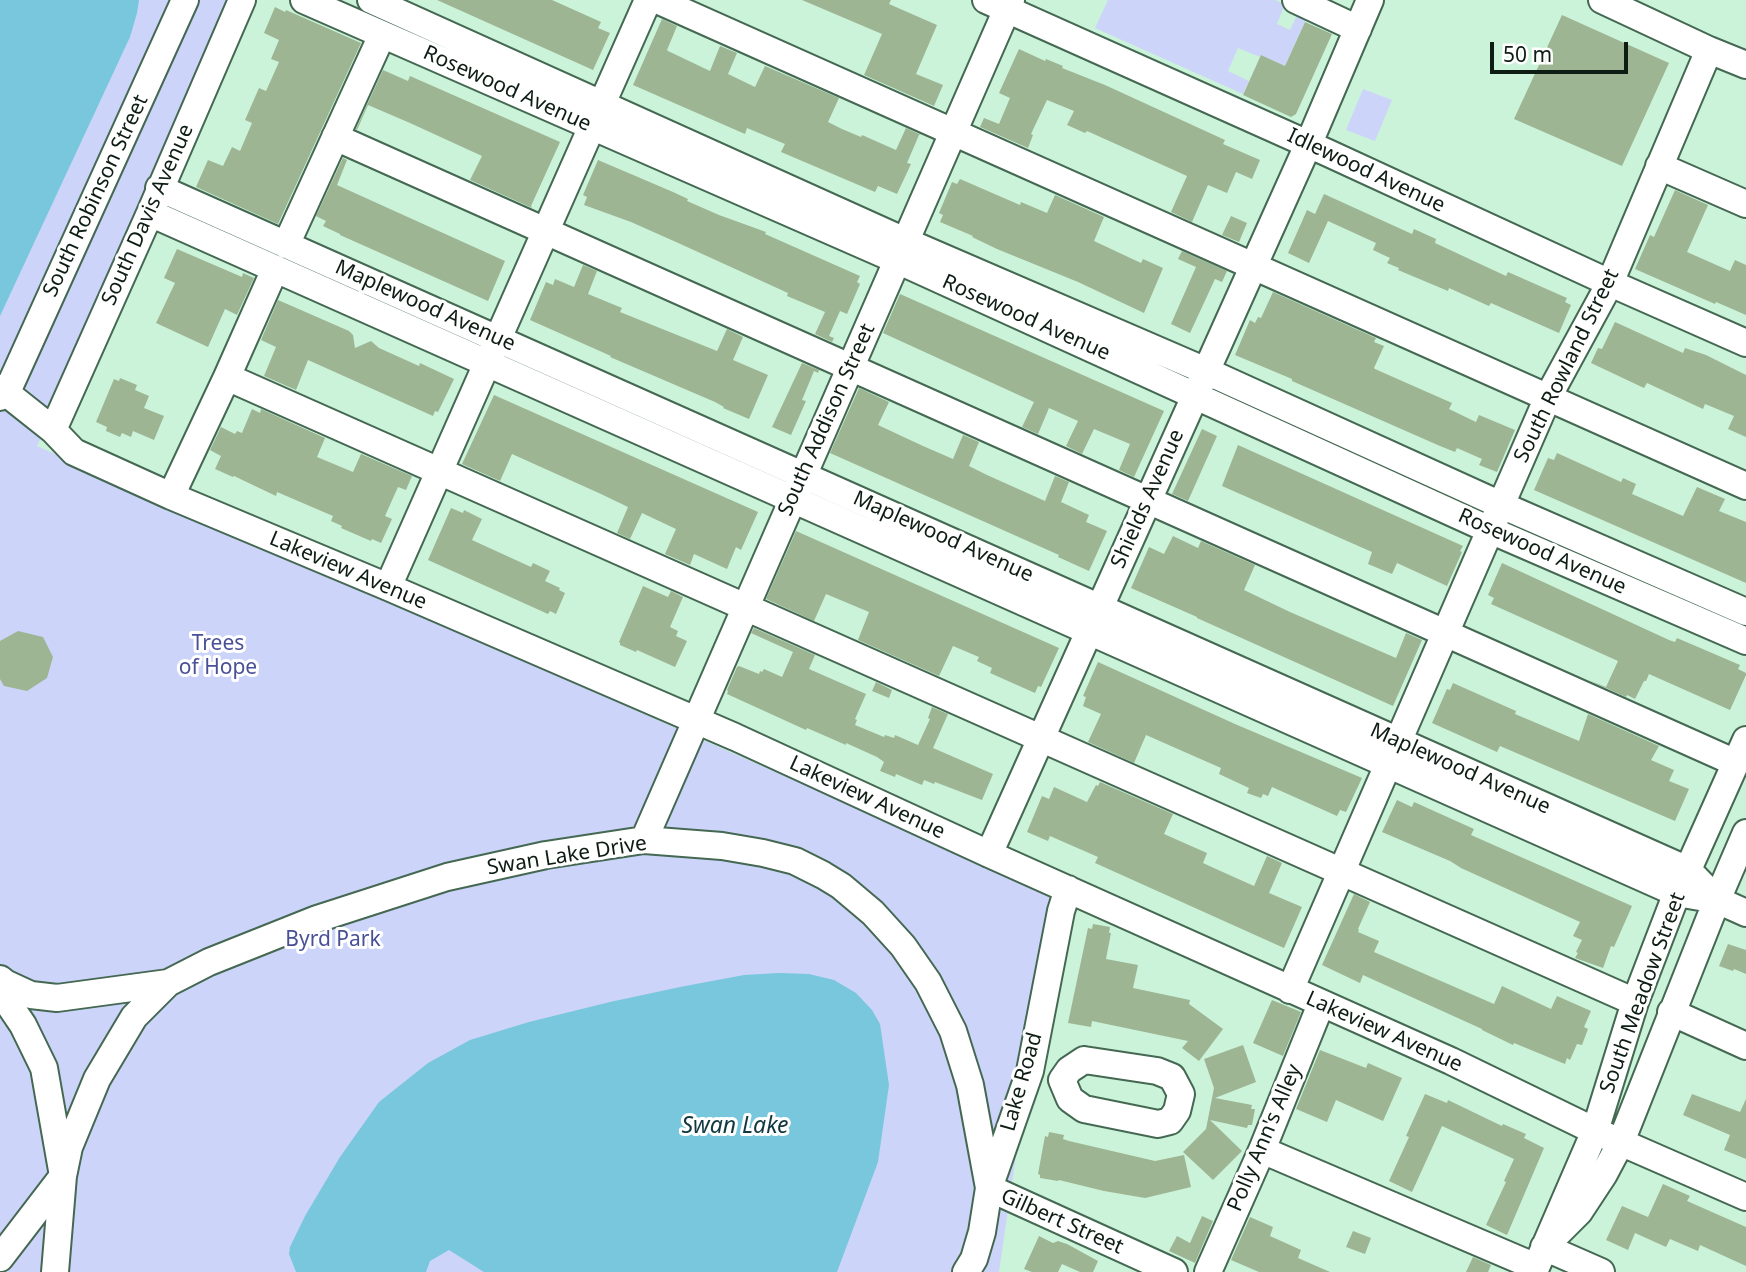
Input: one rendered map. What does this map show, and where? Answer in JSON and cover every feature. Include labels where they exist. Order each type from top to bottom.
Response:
[{"type":"street","name":"South Robinson Street","points":[[2,392],[185,0]]},
{"type":"street","name":"South Davis Avenue","points":[[53,429],[242,0]]},
{"type":"street","name":"Rosewood Avenue","points":[[304,0],[382,35],[596,116],[1200,383],[1501,505],[1746,612]]},
{"type":"street","points":[[387,587],[648,0]]},
{"type":"street","points":[[657,0],[1746,486]]},
{"type":"street","points":[[1296,0],[1358,29]]},
{"type":"street","name":"Shields Avenue","points":[[989,854],[1370,0]]},
{"type":"street","points":[[1602,0],[1746,65]]},
{"type":"street","name":"Rosewood Avenue","points":[[386,3],[596,116]]},
{"type":"street","name":"South Addison Street","points":[[644,840],[953,132],[1001,3]]},
{"type":"street","name":"Idlewood Avenue","points":[[1001,3],[1746,343]]},
{"type":"street","points":[[171,496],[382,35]]},
{"type":"street","name":"South Rowland Street","points":[[1290,990],[1548,397],[1610,283],[1709,50]]},
{"type":"street","points":[[335,138],[1445,633],[1741,752]]},
{"type":"street","points":[[1659,166],[1746,204]]},
{"type":"street","name":"Maplewood Avenue","points":[[159,188],[281,257]]},
{"type":"street","name":"Maplewood Avenue","points":[[150,213],[281,257],[492,351],[792,499],[1095,620],[1683,882],[1746,913]]},
{"type":"street","name":"Maplewood Avenue","points":[[492,351],[803,475],[1095,620]]},
{"type":"street","points":[[227,377],[1635,1002]]},
{"type":"street","name":"Rosewood Avenue","points":[[1200,383],[1490,530],[1746,641]]},
{"type":"street","name":"Lakeview Avenue","points":[[2,392],[53,429],[74,453],[695,720],[1746,1197]]},
{"type":"street","name":"South Meadow Street","points":[[1538,1262],[1595,1130],[1635,1002],[1683,882],[1741,752]]},
{"type":"street","name":"South Meadow Street","points":[[1538,1262],[1579,1212],[1621,1142],[1671,1012],[1746,833]]},
{"type":"street","name":"Swan Lake Drive","points":[[55,1272],[63,1175],[69,1147],[97,1079],[134,1017],[168,983],[209,962],[317,919],[446,877],[546,855],[644,840],[722,846],[795,862],[841,886],[873,913],[903,946],[928,982],[953,1031],[970,1085],[989,1188]]},
{"type":"street","name":"Lake Road","points":[[966,1272],[974,1259],[982,1232],[989,1188],[1030,1071],[1068,889]]},
{"type":"street","name":"Swan Lake Drive","points":[[0,979],[31,995],[57,998],[168,983]]},
{"type":"street","name":"Swan Lake Drive","points":[[0,990],[23,1025],[44,1068],[63,1175],[0,1258]]},
{"type":"street","name":"Polly Ann's Alley","points":[[1208,1272],[1262,1150],[1321,1004]]},
{"type":"street","points":[[1671,1012],[1746,1046]]},
{"type":"street","points":[[1030,1071],[1062,1080]]},
{"type":"street","points":[[1262,1150],[1538,1262],[1601,1272]]},
{"type":"street","name":"Gilbert Street","points":[[989,1188],[1174,1272]]},
{"type":"green space","name":"Byrd Park","points":[[0,0],[238,0],[37,446],[1054,895],[999,1272],[0,1272]]},
{"type":"green space","points":[[1108,0],[1275,0],[1285,4],[1277,24],[1290,30],[1297,15],[1306,19],[1285,66],[1238,48],[1228,71],[1249,81],[1243,94],[1095,28]]},
{"type":"green space","points":[[1363,89],[1392,100],[1375,141],[1346,130]]},
{"type":"water","points":[[0,0],[139,0],[130,37],[0,316]]},
{"type":"water","name":"Swan Lake","points":[[809,974],[834,980],[856,993],[872,1010],[880,1024],[889,1085],[878,1162],[837,1272],[484,1272],[449,1250],[430,1261],[426,1272],[296,1272],[289,1254],[290,1247],[340,1157],[379,1102],[428,1063],[470,1040],[529,1022],[680,987],[744,975]]},
{"type":"building","points":[[437,0],[552,0],[601,22],[598,28],[610,33],[593,70]]},
{"type":"building","points":[[802,0],[891,0],[889,4],[937,25],[916,74],[943,85],[934,106],[864,75],[882,34]]},
{"type":"building","points":[[275,7],[361,43],[278,224],[196,187],[208,160],[223,166],[232,147],[240,151],[252,123],[245,120],[259,88],[266,91],[279,62],[271,59],[279,40],[264,33]]},
{"type":"building","points":[[1562,15],[1669,63],[1622,166],[1514,119]]},
{"type":"building","points":[[662,19],[677,26],[667,50],[710,71],[720,46],[737,53],[728,74],[755,87],[765,66],[839,98],[828,122],[842,129],[896,150],[906,128],[921,135],[907,163],[911,164],[897,194],[878,186],[875,192],[781,152],[785,144],[747,128],[745,134],[633,85]]},
{"type":"building","points":[[1305,22],[1332,34],[1296,114],[1291,117],[1243,95],[1261,55],[1285,66]]},
{"type":"building","points":[[1019,49],[1063,66],[1062,68],[1225,140],[1223,144],[1260,160],[1252,179],[1236,172],[1227,193],[1208,185],[1192,222],[1171,212],[1187,176],[1087,131],[1085,133],[1067,125],[1074,111],[1047,100],[1031,134],[1033,135],[1028,148],[980,127],[984,118],[999,124],[1010,98],[999,93]]},
{"type":"building","points":[[383,70],[408,81],[410,76],[560,142],[532,208],[470,180],[482,156],[410,123],[368,105],[357,130]]},
{"type":"building","points":[[343,158],[347,160],[337,185],[505,261],[488,301],[323,226],[326,221],[316,216]]},
{"type":"building","points":[[598,160],[719,215],[766,232],[765,234],[860,276],[857,282],[860,284],[847,314],[840,311],[829,336],[834,338],[832,342],[815,334],[825,312],[631,222],[584,205],[587,197],[583,195]]},
{"type":"building","points":[[960,179],[1020,205],[1021,202],[1047,213],[1055,195],[1104,217],[1094,241],[1141,263],[1143,259],[1163,268],[1144,313],[940,222],[943,215],[939,213],[952,182],[957,184]]},
{"type":"building","points":[[1675,190],[1708,205],[1687,252],[1730,271],[1735,260],[1746,265],[1746,315],[1635,269],[1650,235],[1654,237]]},
{"type":"building","points":[[1324,194],[1412,234],[1414,229],[1436,239],[1435,243],[1506,276],[1508,272],[1567,298],[1565,302],[1571,305],[1559,333],[1491,303],[1489,306],[1398,270],[1399,268],[1387,263],[1390,258],[1373,250],[1376,243],[1328,221],[1309,263],[1288,253],[1307,210],[1315,214]]},
{"type":"building","points":[[1231,216],[1247,223],[1239,242],[1222,235]]},
{"type":"building","points":[[177,249],[242,277],[243,273],[254,278],[237,315],[225,309],[208,347],[156,323],[175,283],[164,278]]},
{"type":"building","points":[[1182,251],[1227,271],[1222,282],[1215,279],[1190,333],[1171,324],[1196,267],[1178,259]]},
{"type":"building","points":[[583,265],[597,271],[588,294],[622,308],[620,312],[717,351],[727,329],[743,337],[733,360],[768,375],[749,419],[530,320],[546,282],[553,285],[555,279],[574,287]]},
{"type":"building","points":[[1273,292],[1376,338],[1374,342],[1384,346],[1375,369],[1452,403],[1449,409],[1476,422],[1479,415],[1515,430],[1497,472],[1479,465],[1482,459],[1457,448],[1455,452],[1440,446],[1235,355],[1250,320],[1255,323],[1258,317],[1261,318]]},
{"type":"building","points":[[900,294],[1164,411],[1134,477],[1119,470],[1130,444],[1094,429],[1082,454],[1066,446],[1078,421],[1049,408],[1038,434],[1022,427],[1034,402],[883,333]]},
{"type":"building","points":[[278,300],[349,331],[353,335],[355,348],[371,341],[379,348],[454,379],[438,412],[435,411],[433,416],[308,360],[296,390],[264,376],[276,347],[261,340]]},
{"type":"building","points":[[1615,322],[1683,353],[1685,348],[1706,355],[1746,375],[1746,437],[1728,429],[1734,416],[1705,404],[1703,409],[1647,383],[1644,388],[1591,363],[1598,348],[1602,349]]},
{"type":"building","points":[[802,363],[819,370],[818,373],[814,371],[802,400],[806,401],[791,435],[772,427]]},
{"type":"building","points":[[120,378],[137,385],[135,390],[149,396],[144,408],[164,416],[154,440],[133,431],[131,437],[122,433],[120,437],[106,431],[107,427],[96,422],[114,379],[119,381]]},
{"type":"building","points":[[859,388],[889,402],[878,425],[953,459],[963,435],[979,442],[969,466],[1045,501],[1055,476],[1069,482],[1061,502],[1089,515],[1086,522],[1107,531],[1089,571],[1058,557],[1059,555],[830,453]]},
{"type":"building","points":[[494,395],[758,512],[741,550],[736,547],[727,569],[694,554],[690,565],[665,554],[676,529],[642,513],[630,539],[617,533],[628,507],[512,454],[500,481],[462,464]]},
{"type":"building","points":[[252,409],[260,413],[261,409],[325,438],[317,457],[353,472],[361,454],[412,476],[406,490],[398,487],[385,516],[392,519],[381,543],[341,528],[342,526],[331,521],[333,516],[277,492],[276,496],[215,469],[221,456],[210,450],[221,427],[235,434],[237,431],[242,433]]},
{"type":"building","points":[[1202,429],[1217,436],[1188,501],[1172,494]]},
{"type":"building","points":[[1238,445],[1463,546],[1447,586],[1397,563],[1392,574],[1368,564],[1372,552],[1222,486]]},
{"type":"building","points":[[1557,453],[1621,482],[1623,478],[1636,484],[1632,494],[1683,516],[1697,487],[1725,499],[1719,511],[1746,522],[1746,583],[1534,490],[1548,458],[1554,460]]},
{"type":"building","points":[[451,508],[463,513],[464,510],[482,519],[472,540],[531,567],[533,563],[550,571],[545,581],[565,593],[556,614],[550,611],[548,614],[428,560]]},
{"type":"building","points":[[796,531],[1059,648],[1041,687],[1038,686],[1035,693],[990,673],[992,668],[977,661],[979,657],[953,646],[939,676],[858,640],[869,612],[826,594],[814,621],[766,599]]},
{"type":"building","points":[[1173,536],[1198,548],[1201,541],[1255,565],[1244,590],[1396,658],[1406,633],[1422,640],[1393,706],[1131,588],[1149,547],[1164,554]]},
{"type":"building","points":[[1502,563],[1669,640],[1675,642],[1677,638],[1740,665],[1738,669],[1746,675],[1730,710],[1649,674],[1635,699],[1588,680],[1606,687],[1618,661],[1491,604],[1494,598],[1488,595]]},
{"type":"building","points":[[643,586],[668,597],[671,591],[683,597],[670,627],[678,631],[676,636],[687,641],[675,667],[620,645]]},
{"type":"building","points":[[754,628],[815,655],[809,669],[866,694],[855,725],[884,737],[894,738],[895,735],[918,745],[930,719],[928,718],[932,707],[948,714],[933,748],[993,774],[982,800],[935,782],[934,784],[924,780],[922,785],[896,774],[895,777],[880,771],[884,762],[877,757],[807,728],[806,730],[727,694],[737,667],[759,674],[764,669],[782,677],[793,652],[751,633]]},
{"type":"building","points":[[18,631],[43,637],[53,657],[47,678],[27,691],[4,686],[0,679],[0,641]]},
{"type":"building","points":[[1098,662],[1362,778],[1346,812],[1340,810],[1337,816],[1272,787],[1268,796],[1263,794],[1261,798],[1247,793],[1249,788],[1219,774],[1221,768],[1146,735],[1134,763],[1088,742],[1101,714],[1083,706],[1086,697],[1083,696]]},
{"type":"building","points":[[876,682],[892,690],[889,698],[872,691]]},
{"type":"building","points":[[1453,683],[1516,711],[1515,714],[1579,741],[1588,714],[1659,746],[1651,760],[1674,770],[1669,781],[1689,789],[1675,821],[1500,746],[1497,752],[1432,723],[1447,689],[1450,690]]},
{"type":"building","points":[[1100,782],[1173,814],[1164,834],[1207,853],[1203,863],[1254,886],[1267,856],[1282,863],[1269,893],[1302,907],[1284,948],[1095,863],[1098,857],[1050,836],[1048,841],[1027,832],[1042,796],[1049,799],[1054,787],[1087,802]]},
{"type":"building","points":[[1397,800],[1412,807],[1414,802],[1474,829],[1471,835],[1632,906],[1603,968],[1575,958],[1582,940],[1573,936],[1580,922],[1382,832]]},
{"type":"building","points":[[1354,894],[1370,902],[1358,932],[1379,941],[1374,952],[1494,1004],[1502,986],[1551,1009],[1557,996],[1591,1011],[1584,1027],[1588,1029],[1582,1045],[1577,1044],[1570,1060],[1567,1058],[1565,1064],[1514,1043],[1513,1045],[1363,975],[1360,983],[1322,965]]},
{"type":"building","points":[[1093,924],[1110,927],[1106,959],[1138,965],[1133,988],[1190,1000],[1189,1004],[1223,1029],[1199,1061],[1182,1048],[1188,1041],[1092,1021],[1091,1027],[1068,1023],[1088,928],[1092,929]]},
{"type":"building","points":[[1728,944],[1746,950],[1746,974],[1719,966]]},
{"type":"building","points":[[1272,1000],[1301,1012],[1283,1056],[1253,1043]]},
{"type":"building","points":[[1243,1045],[1256,1082],[1215,1098],[1252,1105],[1251,1109],[1255,1109],[1252,1125],[1247,1128],[1210,1120],[1242,1151],[1213,1180],[1183,1152],[1206,1129],[1214,1088],[1204,1059]]},
{"type":"building","points":[[1320,1050],[1366,1068],[1368,1063],[1402,1078],[1383,1121],[1336,1100],[1327,1122],[1296,1109]]},
{"type":"building","points":[[1425,1094],[1447,1103],[1448,1100],[1502,1126],[1503,1124],[1526,1134],[1524,1138],[1544,1148],[1507,1235],[1486,1225],[1514,1159],[1442,1126],[1412,1192],[1389,1181]]},
{"type":"building","points":[[1692,1094],[1740,1112],[1746,1099],[1746,1159],[1724,1150],[1730,1135],[1683,1115]]},
{"type":"building","points":[[1049,1132],[1064,1135],[1063,1139],[1069,1141],[1155,1161],[1184,1155],[1191,1187],[1145,1198],[1040,1178],[1038,1174],[1045,1136],[1048,1137]]},
{"type":"building","points":[[1663,1184],[1690,1196],[1687,1201],[1746,1227],[1746,1266],[1700,1245],[1698,1251],[1670,1239],[1666,1247],[1635,1233],[1628,1250],[1606,1240],[1622,1206],[1648,1217]]},
{"type":"building","points":[[1202,1216],[1213,1221],[1195,1263],[1169,1251],[1177,1236],[1190,1243]]},
{"type":"building","points":[[1250,1217],[1273,1227],[1270,1236],[1301,1250],[1298,1258],[1330,1272],[1259,1272],[1231,1260]]},
{"type":"building","points":[[1353,1231],[1371,1238],[1365,1254],[1346,1247]]},
{"type":"building","points":[[1039,1236],[1053,1243],[1058,1241],[1067,1244],[1098,1261],[1093,1272],[1080,1272],[1062,1264],[1058,1272],[1032,1272],[1024,1269]]},
{"type":"building","points":[[1473,1257],[1491,1265],[1488,1272],[1466,1272]]},
{"type":"park label","name":"Trees of Hope","points":[[218,656]]}]
